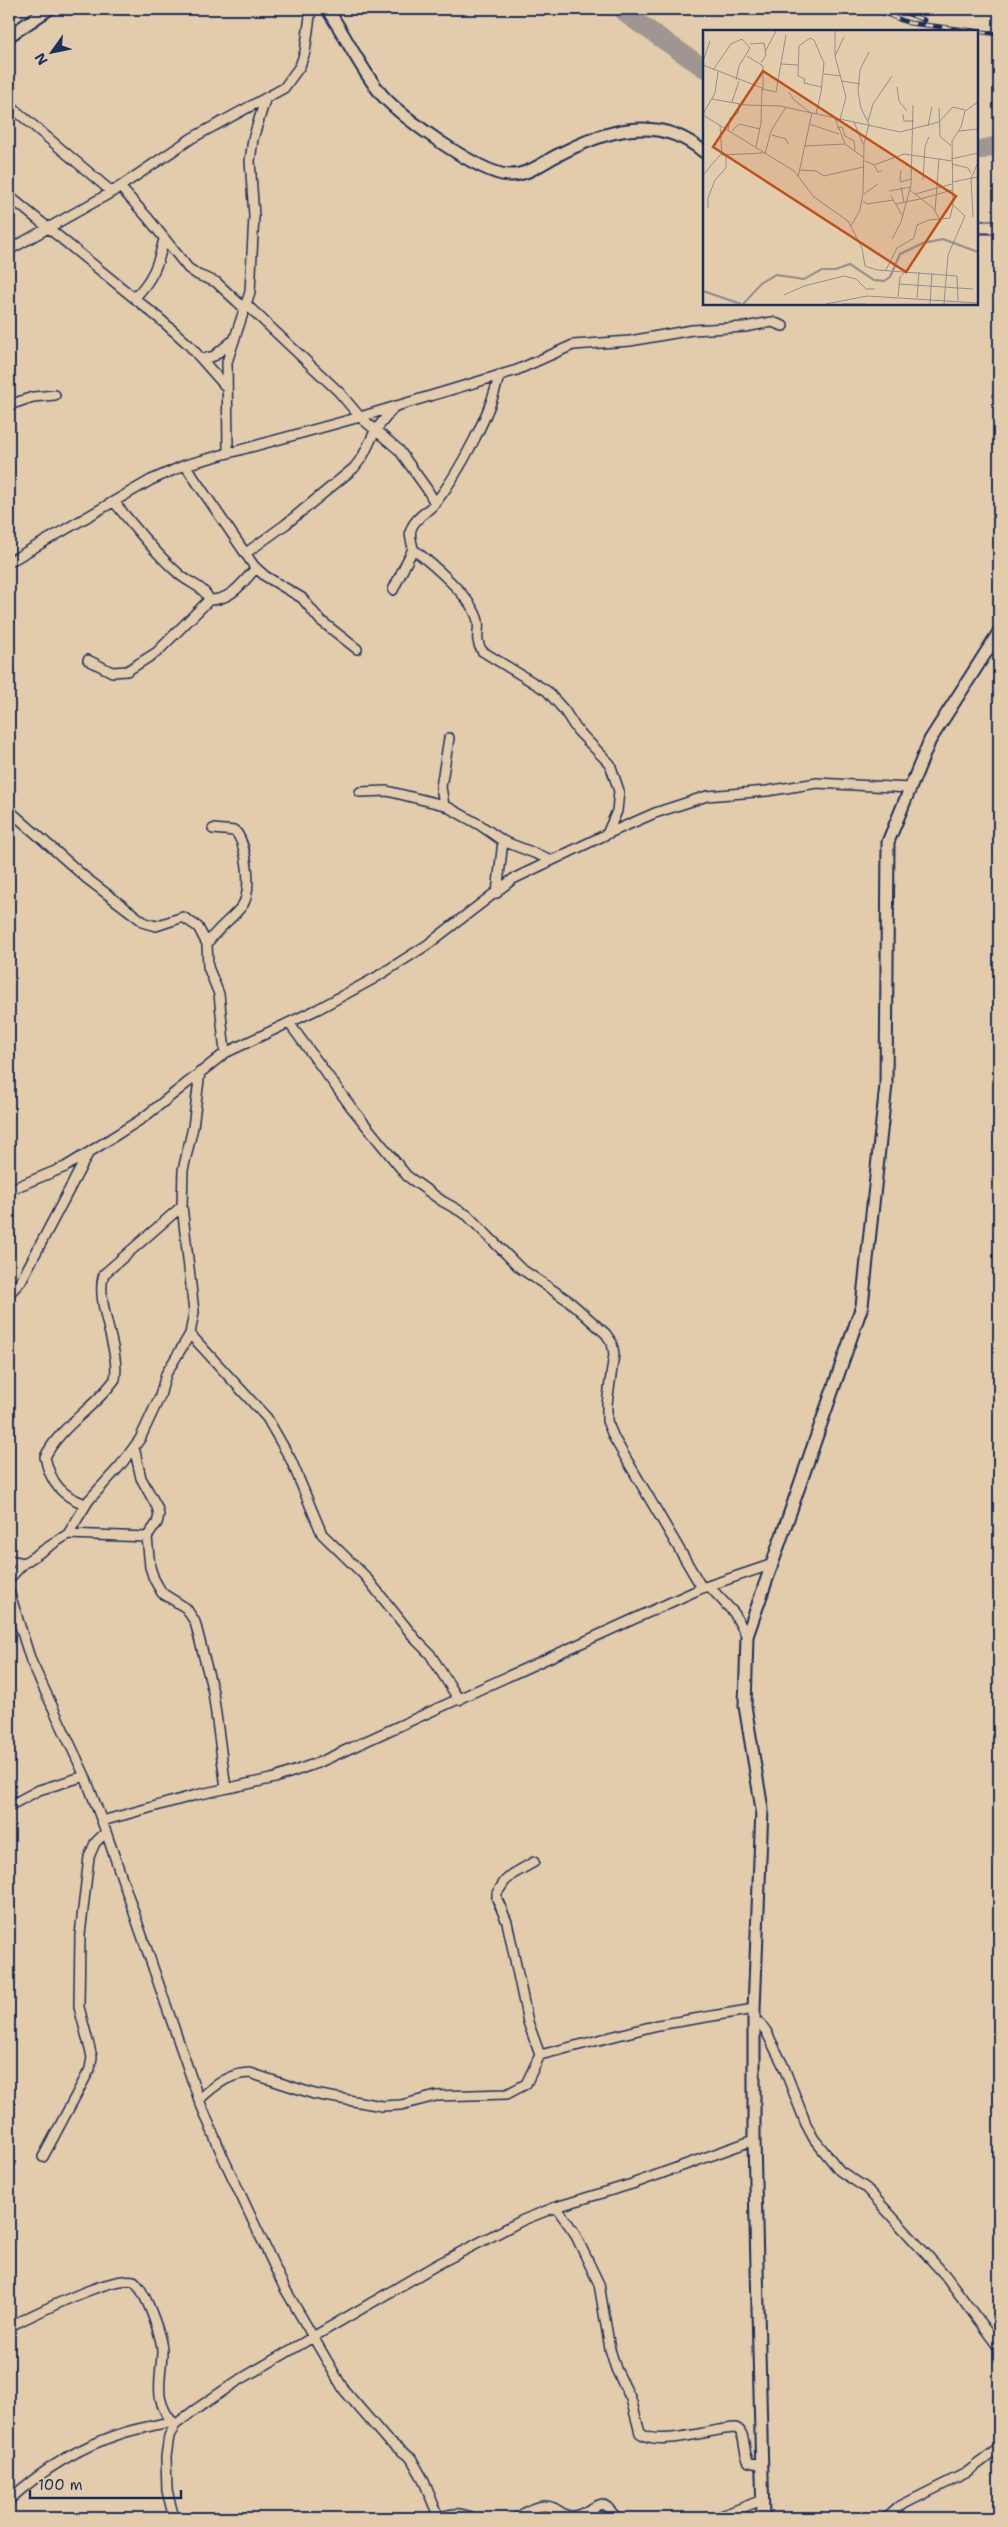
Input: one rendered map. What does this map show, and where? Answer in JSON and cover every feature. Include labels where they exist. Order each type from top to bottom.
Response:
[{"type":"street","points":[[9,36],[49,9]]},
{"type":"street","points":[[9,250],[112,192],[192,138],[284,88],[300,66],[309,32],[312,9]]},
{"type":"street","points":[[327,9],[382,95],[408,120],[462,156],[506,175],[517,175],[530,170],[594,137],[645,127],[690,140],[703,151]]},
{"type":"street","points":[[228,452],[226,368],[231,342],[246,307],[254,216],[250,161],[253,139],[265,100]]},
{"type":"street","points":[[9,105],[112,192]]},
{"type":"street","points":[[120,187],[188,268],[198,275],[216,282],[246,307],[340,392],[374,431],[399,450],[422,481],[435,503]]},
{"type":"street","points":[[9,196],[160,319],[202,360],[227,388]]},
{"type":"street","points":[[978,227],[999,227]]},
{"type":"street","points":[[134,298],[153,275],[164,238]]},
{"type":"street","points":[[9,562],[151,480],[185,465],[360,417],[498,375],[548,358],[573,345],[630,341],[692,330],[745,327],[772,322],[783,326]]},
{"type":"street","points":[[202,360],[214,356],[231,342]]},
{"type":"street","points":[[498,375],[493,396],[465,455],[435,503],[417,519],[412,527],[410,536],[413,549],[456,589],[473,610],[478,622],[476,633],[478,645],[482,651],[548,691],[564,710],[577,730],[610,764],[620,790],[617,811],[607,834]]},
{"type":"street","points":[[9,405],[33,397],[55,396]]},
{"type":"street","points":[[246,553],[286,524],[354,468],[363,456],[374,431],[395,406]]},
{"type":"street","points":[[185,465],[256,568],[265,576],[302,598],[320,620],[356,649]]},
{"type":"street","points":[[114,502],[151,547],[181,576],[205,592],[209,600]]},
{"type":"street","points":[[393,590],[413,549]]},
{"type":"street","points":[[88,660],[112,672],[127,671],[157,652],[209,600],[219,600],[230,595],[256,568]]},
{"type":"street","points":[[763,2518],[760,2465],[754,2140],[754,2009],[762,1809],[745,1706],[747,1636],[770,1565],[862,1306],[886,1085],[888,842],[930,740],[999,632]]},
{"type":"street","points":[[444,805],[441,787],[449,738]]},
{"type":"street","points":[[9,1190],[65,1167],[88,1154],[143,1118],[226,1053],[289,1023],[375,978],[427,945],[513,879],[607,834],[655,813],[707,796],[767,791],[817,783],[910,788]]},
{"type":"street","points":[[360,792],[387,791],[444,805],[480,825],[503,841],[552,860]]},
{"type":"street","points":[[9,810],[86,878],[146,923],[156,926],[183,918],[198,927],[207,944],[208,967],[219,994],[226,1053]]},
{"type":"street","points":[[207,944],[243,905],[247,888],[246,863],[240,838],[235,831],[213,829]]},
{"type":"street","points":[[496,893],[503,841]]},
{"type":"street","points":[[289,1023],[351,1107],[407,1176],[442,1201],[467,1215],[520,1268],[569,1301],[606,1334],[612,1343],[614,1354],[607,1404],[607,1421],[614,1438],[705,1587],[734,1613],[747,1636]]},
{"type":"street","points":[[9,1579],[24,1563],[68,1534],[86,1504],[134,1447],[160,1396],[166,1374],[190,1334],[194,1312],[182,1206],[183,1170],[194,1127],[200,1072]]},
{"type":"street","points":[[9,1294],[21,1281],[88,1154]]},
{"type":"street","points":[[86,1504],[62,1492],[52,1480],[45,1457],[72,1420],[94,1403],[114,1379],[108,1317],[102,1296],[101,1283],[104,1274],[182,1206]]},
{"type":"street","points":[[190,1334],[221,1366],[275,1431],[304,1486],[322,1534],[365,1576],[417,1641],[430,1654],[459,1700]]},
{"type":"street","points":[[134,1447],[141,1478],[157,1507],[159,1515],[157,1523],[147,1537],[150,1567],[154,1579],[162,1592],[186,1608],[195,1622],[213,1692],[226,1788]]},
{"type":"street","points":[[68,1534],[147,1537]]},
{"type":"street","points":[[9,1560],[24,1563]]},
{"type":"street","points":[[102,1821],[226,1788],[275,1778],[320,1762],[705,1587],[770,1565]]},
{"type":"street","points":[[9,1590],[31,1661],[85,1776],[102,1821],[199,2100],[223,2157],[284,2287],[344,2390],[387,2440],[411,2458],[423,2479],[438,2518],[454,2513],[464,2514],[472,2518]]},
{"type":"street","points":[[9,1806],[39,1790],[85,1776]]},
{"type":"street","points":[[43,2157],[90,2069],[92,2057],[79,2007],[80,1935],[89,1857],[95,1844],[106,1832]]},
{"type":"street","points":[[199,2100],[217,2085],[243,2073],[314,2094],[382,2106],[436,2096],[507,2094],[526,2084],[540,2055],[528,2022],[507,1922],[497,1899],[497,1893],[512,1874],[534,1862]]},
{"type":"street","points":[[540,2055],[658,2025],[754,2009]]},
{"type":"street","points":[[754,2022],[760,2023],[766,2031],[783,2065],[806,2124],[814,2139],[840,2171],[866,2188],[945,2276],[999,2348]]},
{"type":"street","points":[[9,2500],[50,2467],[79,2452],[120,2434],[173,2423],[312,2336],[446,2260],[524,2220],[556,2207],[632,2184],[754,2140]]},
{"type":"street","points":[[556,2207],[574,2232],[599,2284],[610,2350],[618,2375],[631,2399],[640,2433],[644,2436],[665,2438],[736,2428],[742,2435],[745,2453],[749,2462],[760,2465]]},
{"type":"street","points":[[9,2326],[106,2285],[123,2280],[134,2281],[142,2292],[160,2337],[162,2351],[158,2394],[173,2423],[169,2436],[166,2474],[167,2492],[174,2518]]},
{"type":"street","points":[[886,2518],[898,2507],[966,2473],[999,2448]]},
{"type":"street","points":[[716,2518],[762,2500]]},
{"type":"street","points":[[516,2518],[525,2512],[541,2507],[552,2507],[568,2516],[573,2516],[602,2504],[607,2506],[617,2518]]},
{"type":"waterway","points":[[622,9],[630,17],[703,67]]},
{"type":"waterway","points":[[978,151],[999,145]]},
{"type":"railway","points":[[873,9],[909,23],[966,30]]},
{"type":"railway","points":[[896,9],[924,20]]},
{"type":"railway","points":[[978,31],[999,34]]}]
